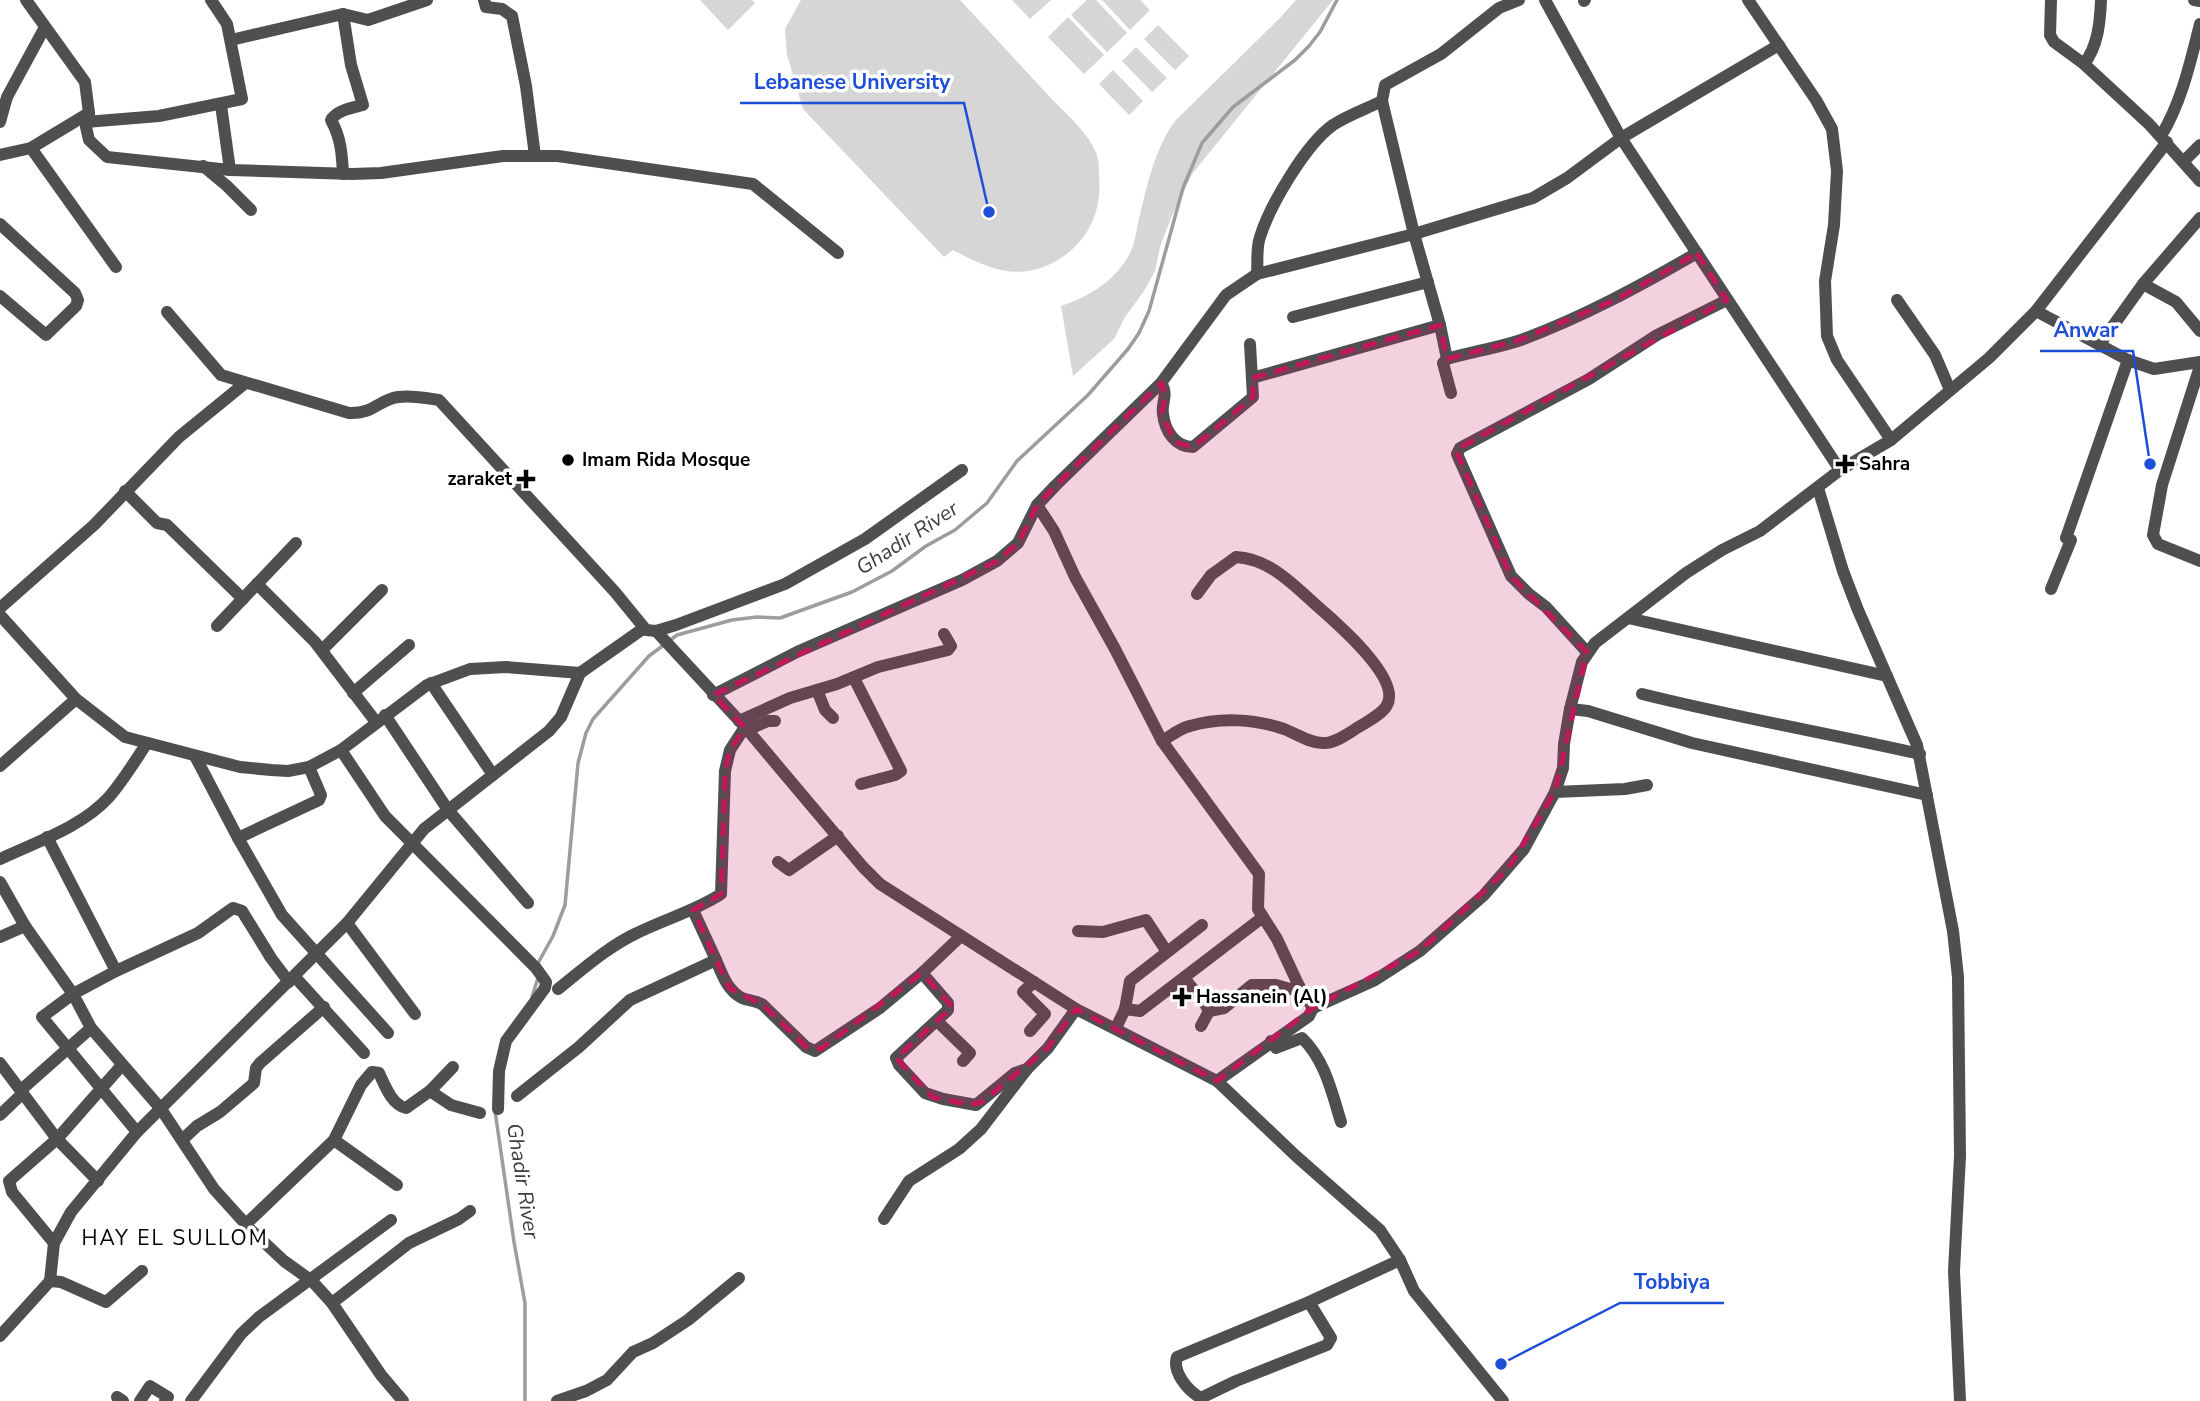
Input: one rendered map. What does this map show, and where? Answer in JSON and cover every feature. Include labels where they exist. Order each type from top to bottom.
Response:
[{"type":"street","points":[[26,0],[85,82],[89,140],[107,158],[230,170],[343,174],[381,173],[503,156],[558,156],[753,184],[838,253]]},
{"type":"street","points":[[0,155],[32,148],[88,118],[159,116],[242,99],[227,24],[211,0]]},
{"type":"street","points":[[231,40],[343,14],[368,20],[428,0]]},
{"type":"street","points":[[484,0],[486,7],[502,9],[512,16],[526,86],[535,156]]},
{"type":"street","points":[[1447,359],[1382,101],[1385,85],[1441,54],[1499,8],[1519,0]]},
{"type":"street","points":[[1545,0],[1621,138],[1840,470]]},
{"type":"street","points":[[1748,0],[1816,100],[1832,129],[1837,171],[1825,281],[1827,336],[1837,360],[1891,440]]},
{"type":"street","points":[[2051,0],[2050,35],[2054,41],[2084,64],[2164,139],[2200,181]]},
{"type":"street","points":[[2084,64],[2093,53],[2100,23],[2101,0]]},
{"type":"street","points":[[2194,0],[2200,1]]},
{"type":"street","points":[[343,14],[351,65],[363,105],[333,116],[331,120],[342,147],[343,174]]},
{"type":"street","points":[[1217,1081],[1309,1016],[1312,1008],[1393,969],[1420,951],[1484,895],[1524,849],[1555,792],[1563,768],[1570,709],[1587,652],[1595,643],[1686,573],[1722,550],[1760,531],[1840,470],[1891,440],[1989,358],[2036,311],[2164,139],[2185,83],[2200,23]]},
{"type":"street","points":[[0,121],[4,93],[45,27]]},
{"type":"street","points":[[713,695],[808,647],[962,580],[997,561],[1018,543],[1037,505],[1161,383],[1226,295],[1257,274],[1414,234],[1533,198],[1567,178],[1621,138],[1779,45]]},
{"type":"street","points":[[1257,274],[1258,240],[1266,217],[1307,152],[1335,124],[1382,101]]},
{"type":"street","points":[[221,105],[230,170]]},
{"type":"street","points":[[2184,161],[2200,145]]},
{"type":"street","points":[[32,148],[116,267]]},
{"type":"street","points":[[202,166],[251,210]]},
{"type":"street","points":[[2100,344],[2143,284],[2200,218]]},
{"type":"street","points":[[0,224],[75,293],[78,299],[76,306],[46,335],[0,296]]},
{"type":"street","points":[[1451,394],[1443,363],[1447,359],[1519,340],[1617,299],[1697,253]]},
{"type":"street","points":[[1293,317],[1427,282]]},
{"type":"street","points":[[2143,284],[2176,302],[2200,331]]},
{"type":"street","points":[[1587,652],[1546,607],[1511,576],[1457,454],[1460,448],[1589,379],[1657,335],[1727,300]]},
{"type":"street","points":[[1897,300],[1935,355],[1950,390]]},
{"type":"street","points":[[2036,311],[2128,360],[2154,369],[2200,364],[2162,485],[2152,535],[2158,544],[2200,561]]},
{"type":"street","points":[[167,312],[220,375],[244,384],[349,413],[364,414],[396,397],[420,396],[439,400],[615,592],[744,726],[880,884],[1076,1009],[1217,1081],[1380,1230],[1401,1260],[1414,1292],[1503,1401]]},
{"type":"street","points":[[1252,378],[1440,325]]},
{"type":"street","points":[[1161,383],[1166,394],[1162,414],[1175,442],[1183,447],[1193,447],[1253,397],[1250,344]]},
{"type":"street","points":[[2051,589],[2071,540],[2066,538],[2128,360]]},
{"type":"street","points":[[0,608],[94,525],[179,437],[244,384]]},
{"type":"street","points":[[0,615],[76,699],[125,737],[240,767],[288,771],[309,767],[341,750],[430,683],[470,669],[506,667],[580,673],[653,631],[785,583],[865,539],[962,470]]},
{"type":"street","points":[[1818,488],[1843,571],[1920,754],[1953,931],[1958,977],[1959,1156],[1954,1271],[1960,1401]]},
{"type":"street","points":[[125,491],[158,523],[167,525],[243,599]]},
{"type":"street","points":[[1037,505],[1054,531],[1075,577],[1162,741],[1259,874],[1258,909],[1277,939],[1312,1008]]},
{"type":"street","points":[[217,626],[296,543]]},
{"type":"street","points":[[1162,741],[1187,726],[1226,720],[1265,723],[1315,742],[1326,743],[1370,720],[1383,709],[1390,696],[1388,686],[1361,648],[1280,573],[1265,564],[1236,557],[1211,575],[1197,594]]},
{"type":"street","points":[[257,584],[300,625],[353,693],[381,719],[448,810],[528,903]]},
{"type":"street","points":[[322,650],[382,590]]},
{"type":"street","points":[[1628,618],[1886,676]]},
{"type":"street","points":[[558,989],[634,934],[693,910],[721,894],[725,771],[730,750],[744,726],[790,698],[854,678],[878,667],[948,650],[951,646],[944,634]]},
{"type":"street","points":[[353,693],[409,645]]},
{"type":"street","points":[[0,1336],[50,1280],[54,1243],[71,1212],[136,1132],[347,923],[424,829],[538,741],[555,724],[569,701],[580,673]]},
{"type":"street","points":[[854,678],[901,771],[861,784]]},
{"type":"street","points":[[430,683],[493,775]]},
{"type":"street","points":[[817,690],[825,710],[833,718]]},
{"type":"street","points":[[1642,694],[1920,754]]},
{"type":"street","points":[[2,758],[76,699]]},
{"type":"street","points":[[1570,709],[1588,711],[1692,743],[1927,795]]},
{"type":"street","points":[[744,726],[775,721]]},
{"type":"street","points":[[0,859],[71,825],[108,798],[147,743]]},
{"type":"street","points":[[341,750],[385,816],[547,982],[506,1041],[499,1071],[498,1109]]},
{"type":"street","points":[[195,756],[282,915],[388,1033]]},
{"type":"street","points":[[238,838],[319,800],[321,794],[309,767]]},
{"type":"street","points":[[1555,792],[1626,789],[1647,785]]},
{"type":"street","points":[[778,862],[789,870],[838,836]]},
{"type":"street","points":[[47,837],[116,971]]},
{"type":"street","points":[[0,882],[25,926],[73,994],[91,1028],[161,1109],[214,1189],[284,1261],[312,1281],[332,1303],[397,1399]]},
{"type":"street","points":[[136,1132],[102,1087],[42,1017],[73,994],[198,933],[230,909],[237,908],[242,911],[271,958],[324,1007],[364,1053]]},
{"type":"street","points":[[693,910],[729,988],[744,999],[755,999],[806,1047],[816,1052],[880,1008],[961,936]]},
{"type":"street","points":[[1125,1009],[1140,1011],[1263,917]]},
{"type":"street","points":[[1078,931],[1103,932],[1146,920],[1167,952]]},
{"type":"street","points":[[347,923],[415,1014]]},
{"type":"street","points":[[1115,1028],[1125,1009],[1130,981],[1202,925]]},
{"type":"street","points":[[0,937],[25,926]]},
{"type":"street","points":[[517,1096],[630,1000],[716,960]]},
{"type":"street","points":[[922,973],[948,1003],[948,1010],[896,1058],[899,1065],[925,1093],[932,1097],[976,1105],[1015,1073],[1027,1069]]},
{"type":"street","points":[[1184,978],[1209,1011]]},
{"type":"street","points":[[1030,1031],[1045,1014],[1023,992],[1034,982]]},
{"type":"street","points":[[1209,1011],[1224,1008],[1252,985],[1276,985],[1290,989],[1299,986]]},
{"type":"street","points":[[181,1140],[254,1083],[256,1068],[260,1063],[324,1007]]},
{"type":"street","points":[[884,1219],[909,1181],[959,1149],[981,1129],[1027,1069],[1048,1048],[1076,1009]]},
{"type":"street","points":[[1201,1027],[1209,1011]]},
{"type":"street","points":[[937,1021],[970,1053],[963,1061]]},
{"type":"street","points":[[0,1115],[67,1048],[91,1028]]},
{"type":"street","points":[[1271,1041],[1276,1048],[1302,1038],[1309,1045],[1325,1073],[1341,1122]]},
{"type":"street","points":[[0,1063],[57,1139],[98,1181]]},
{"type":"street","points":[[54,1243],[12,1192],[9,1181],[57,1139],[122,1065]]},
{"type":"street","points":[[246,1224],[334,1140],[361,1085],[372,1072],[379,1073],[396,1104],[406,1108],[430,1091],[453,1067]]},
{"type":"street","points":[[430,1091],[451,1105],[480,1113]]},
{"type":"street","points":[[334,1140],[397,1185]]},
{"type":"street","points":[[332,1303],[409,1243],[470,1211]]},
{"type":"street","points":[[191,1401],[241,1334],[278,1303],[312,1281],[391,1220]]},
{"type":"street","points":[[1309,1302],[1331,1338],[1327,1345],[1201,1398],[1187,1389],[1175,1364],[1177,1357],[1401,1260]]},
{"type":"street","points":[[50,1280],[61,1282],[106,1302],[142,1271]]},
{"type":"street","points":[[557,1401],[607,1380],[633,1352],[653,1343],[688,1320],[739,1278]]},
{"type":"street","points":[[140,1401],[150,1386],[168,1397],[165,1401]]},
{"type":"highlighted area","points":[[1697,253],[1727,300],[1456,450],[1511,576],[1587,652],[1555,792],[1509,868],[1420,951],[1313,1008],[1217,1081],[1076,1009],[1048,1048],[982,1102],[970,1105],[932,1097],[896,1058],[952,1007],[922,973],[821,1049],[806,1047],[763,1005],[729,988],[693,910],[721,894],[725,771],[730,750],[745,728],[713,695],[997,561],[1018,543],[1037,505],[1161,383],[1166,394],[1162,413],[1175,442],[1193,447],[1253,397],[1252,378],[1440,325],[1447,359],[1519,340],[1617,299]]},
{"type":"shaded area","points":[[700,0],[752,0],[755,3],[728,30]]},
{"type":"shaded area","points":[[801,0],[960,0],[1077,124],[1097,155],[1099,188],[1096,211],[1080,242],[1047,266],[1019,272],[993,268],[953,250],[944,257],[803,109],[787,55],[785,29]]},
{"type":"shaded area","points":[[1012,0],[1051,0],[1030,19]]},
{"type":"shaded area","points":[[1087,0],[1096,0],[1127,33],[1107,52],[1071,15]]},
{"type":"shaded area","points":[[1102,0],[1140,0],[1150,10],[1130,30]]},
{"type":"shaded area","points":[[1296,0],[1333,0],[1192,174],[1171,218],[1160,247],[1155,271],[1144,291],[1125,317],[1114,339],[1073,376],[1061,306],[1100,287],[1123,264],[1134,244],[1148,183],[1167,133],[1175,121]]},
{"type":"shaded area","points":[[1068,17],[1104,55],[1084,74],[1048,37]]},
{"type":"shaded area","points":[[1158,25],[1189,56],[1175,70],[1144,39]]},
{"type":"shaded area","points":[[1136,47],[1167,78],[1152,92],[1122,61]]},
{"type":"shaded area","points":[[1113,70],[1143,101],[1129,115],[1099,84]]},
{"type":"waterway","name":"Ghadir River","points":[[537,965],[553,936],[565,905],[578,763],[586,733],[593,719],[649,656],[677,635],[732,620],[780,618],[852,592],[892,571],[926,546],[955,530],[987,503],[1017,461],[1088,395],[1139,333],[1149,311],[1183,188],[1202,143],[1233,107],[1295,60],[1309,46],[1320,32],[1337,0]]},
{"type":"waterway","name":"Ghadir River","points":[[532,997],[538,978]]},
{"type":"waterway","name":"Ghadir River","points":[[495,1111],[525,1303],[525,1401]]},
{"type":"place","name":"Lebanese University","points":[[989,212]]},
{"type":"place","name":"Imam Rida Mosque","points":[[568,460]]},
{"type":"place","name":"Sahra","points":[[1845,464]]},
{"type":"place","name":"Anwar","points":[[2150,464]]},
{"type":"place","name":"zaraket","points":[[526,479]]},
{"type":"place","name":"Hassanein (Al)","points":[[1182,997]]},
{"type":"place","name":"Tobbiya","points":[[1501,1364]]},
{"type":"district","name":"HAY EL SULLOM","points":[[175,1238]]}]
